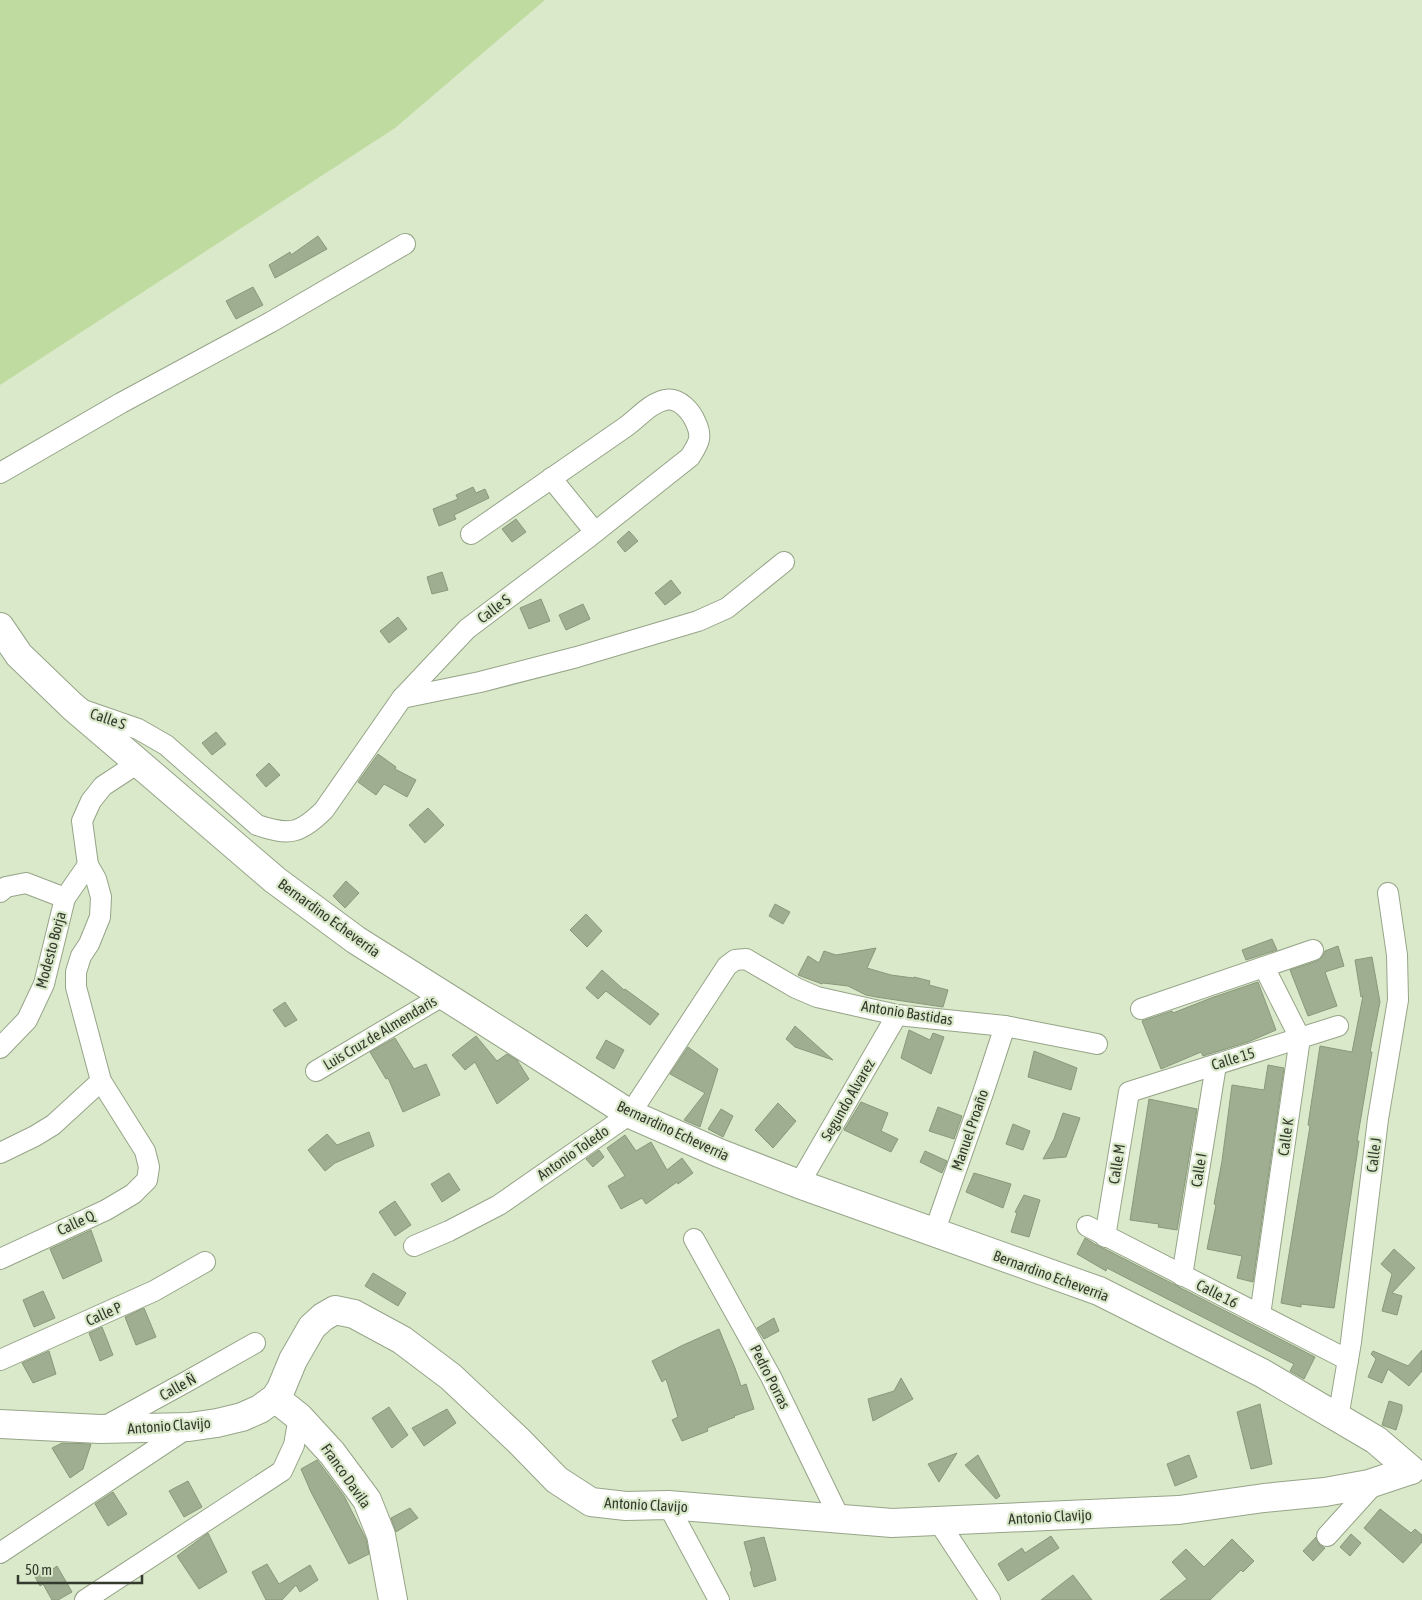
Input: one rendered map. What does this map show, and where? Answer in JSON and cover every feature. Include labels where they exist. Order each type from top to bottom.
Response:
[{"type":"street","points":[[0,473],[113,407],[271,322],[405,244]]},
{"type":"street","name":"Calle S","points":[[72,706],[138,729],[166,745],[257,825],[275,831],[294,831],[310,824],[324,810],[402,698],[467,629],[690,457],[700,442],[699,430],[693,415],[681,403],[667,400],[654,404],[626,427],[471,534]]},
{"type":"street","points":[[552,478],[595,532]]},
{"type":"street","points":[[402,698],[480,682],[577,657],[698,621],[727,608],[784,562]]},
{"type":"street","name":"Bernardino Echeverria","points":[[0,627],[19,655],[72,706],[283,886],[356,940],[630,1114],[720,1153],[799,1184],[1098,1291],[1262,1373],[1376,1440],[1416,1471]]},
{"type":"street","points":[[0,1153],[36,1136],[53,1125],[101,1081],[76,987],[76,972],[81,956],[89,944],[100,917],[101,897],[96,879],[88,865],[82,821],[91,801],[103,786],[138,763]]},
{"type":"street","points":[[0,892],[6,887],[26,883],[65,898],[88,865]]},
{"type":"street","name":"Calle J","points":[[1338,1418],[1366,1230],[1378,1119],[1398,1000],[1397,955],[1388,893]]},
{"type":"street","name":"Modesto Borja","points":[[0,1048],[27,1020],[44,984],[65,898]]},
{"type":"street","points":[[1141,1009],[1313,950]]},
{"type":"street","name":"Antonio Bastidas","points":[[727,966],[735,960],[746,960],[796,988],[817,997],[897,1015],[1005,1026],[1097,1044]]},
{"type":"street","name":"Antonio Toledo","points":[[414,1246],[449,1231],[499,1205],[630,1114],[727,966]]},
{"type":"street","points":[[1264,967],[1300,1038]]},
{"type":"street","name":"Luis Cruz de Almendaris","points":[[316,1071],[444,995]]},
{"type":"street","name":"Segundo Alvarez","points":[[799,1184],[897,1015]]},
{"type":"street","name":"Manuel Proaño","points":[[934,1233],[1005,1026]]},
{"type":"street","name":"Calle 15","points":[[1129,1092],[1338,1026]]},
{"type":"street","name":"Calle K","points":[[1260,1316],[1300,1038]]},
{"type":"street","name":"Calle I","points":[[1182,1276],[1216,1064]]},
{"type":"street","name":"Calle Q","points":[[0,1259],[106,1210],[133,1194],[147,1180],[149,1167],[145,1152],[101,1081]]},
{"type":"street","name":"Calle M","points":[[1105,1237],[1129,1092]]},
{"type":"street","name":"Calle 16","points":[[1087,1226],[1105,1237],[1348,1360]]},
{"type":"street","name":"Pedro Porras","points":[[694,1239],[771,1377],[840,1519]]},
{"type":"street","name":"Calle P","points":[[0,1360],[154,1291],[205,1262]]},
{"type":"street","name":"Antonio Clavijo","points":[[0,1424],[100,1429],[189,1427],[217,1423],[242,1416],[260,1409],[275,1398],[282,1389],[293,1360],[312,1327],[323,1317],[335,1310],[354,1314],[402,1340],[451,1377],[519,1441],[556,1480],[590,1502],[892,1523],[1179,1510],[1264,1498],[1325,1492],[1376,1482],[1416,1471]]},
{"type":"street","name":"Calle Ñ","points":[[100,1429],[255,1343]]},
{"type":"street","name":"Franco Davila","points":[[275,1398],[299,1417],[332,1452],[367,1500],[381,1535],[393,1600]]},
{"type":"street","points":[[84,1600],[282,1471],[294,1445],[299,1417]]},
{"type":"street","points":[[0,1553],[189,1427]]},
{"type":"street","points":[[1327,1536],[1376,1482]]},
{"type":"street","points":[[668,1506],[719,1600]]},
{"type":"street","points":[[938,1521],[990,1600]]},
{"type":"green space","points":[[0,0],[545,0],[395,128],[0,385]]},
{"type":"building","points":[[318,236],[327,249],[275,278],[269,265],[290,252],[291,255]]},
{"type":"building","points":[[253,287],[263,305],[236,319],[226,301]]},
{"type":"building","points":[[473,487],[476,493],[485,489],[489,498],[454,515],[456,519],[439,526],[433,509],[458,499],[456,495]]},
{"type":"building","points":[[516,519],[526,532],[512,542],[502,529]]},
{"type":"building","points":[[629,531],[638,541],[625,552],[617,542]]},
{"type":"building","points":[[442,572],[448,590],[432,594],[427,577]]},
{"type":"building","points":[[671,580],[681,593],[665,605],[655,593]]},
{"type":"building","points":[[541,599],[550,621],[529,629],[520,608]]},
{"type":"building","points":[[583,604],[590,619],[566,630],[559,615]]},
{"type":"building","points":[[398,617],[407,629],[389,643],[380,631]]},
{"type":"building","points":[[216,732],[226,744],[212,755],[202,743]]},
{"type":"building","points":[[378,754],[396,767],[395,769],[416,780],[407,797],[384,784],[376,795],[358,782]]},
{"type":"building","points":[[269,763],[280,775],[266,787],[256,775]]},
{"type":"building","points":[[428,808],[444,825],[425,843],[409,825]]},
{"type":"building","points":[[346,881],[359,893],[345,908],[333,896]]},
{"type":"building","points":[[775,904],[790,912],[783,924],[769,916]]},
{"type":"building","points":[[586,914],[602,931],[587,947],[570,930]]},
{"type":"building","points":[[1272,939],[1277,950],[1246,960],[1242,950]]},
{"type":"building","points":[[1338,946],[1344,966],[1325,972],[1337,1006],[1308,1016],[1290,970],[1317,961],[1325,951]]},
{"type":"building","points":[[876,948],[867,968],[891,975],[914,977],[930,981],[929,985],[948,990],[943,1007],[866,995],[848,986],[822,984],[798,975],[808,956],[819,963],[824,951],[836,955]]},
{"type":"building","points":[[1372,957],[1380,1002],[1370,1052],[1372,1052],[1357,1141],[1359,1141],[1334,1308],[1301,1304],[1301,1307],[1281,1303],[1310,1126],[1308,1125],[1320,1046],[1352,1052],[1363,996],[1361,997],[1355,960]]},
{"type":"building","points":[[602,970],[624,990],[659,1014],[650,1025],[606,991],[598,999],[586,988]]},
{"type":"building","points":[[1258,982],[1276,1030],[1248,1042],[1203,1056],[1201,1052],[1161,1069],[1142,1021],[1172,1011],[1173,1013]]},
{"type":"building","points":[[285,1002],[297,1020],[285,1027],[273,1010]]},
{"type":"building","points":[[795,1026],[833,1060],[795,1047],[786,1039]]},
{"type":"building","points":[[909,1030],[930,1040],[933,1033],[944,1037],[931,1074],[901,1058]]},
{"type":"building","points":[[476,1036],[497,1061],[507,1054],[517,1060],[529,1079],[497,1104],[475,1062],[465,1070],[452,1055]]},
{"type":"building","points":[[395,1038],[414,1069],[426,1064],[440,1095],[403,1112],[388,1078],[386,1079],[370,1052]]},
{"type":"building","points":[[606,1040],[624,1050],[614,1069],[596,1058]]},
{"type":"building","points":[[688,1047],[718,1069],[700,1127],[684,1120],[705,1093],[670,1074]]},
{"type":"building","points":[[1034,1051],[1077,1068],[1071,1090],[1028,1077]]},
{"type":"building","points":[[1268,1065],[1284,1068],[1253,1282],[1237,1278],[1242,1256],[1207,1249],[1216,1205],[1214,1204],[1232,1085],[1264,1090]]},
{"type":"building","points":[[1149,1099],[1197,1109],[1177,1230],[1158,1227],[1159,1224],[1130,1220]]},
{"type":"building","points":[[861,1102],[888,1113],[881,1131],[898,1139],[891,1152],[844,1130]]},
{"type":"building","points":[[778,1103],[796,1121],[773,1148],[755,1130]]},
{"type":"building","points":[[938,1107],[962,1116],[954,1139],[929,1131]]},
{"type":"building","points":[[721,1109],[733,1116],[723,1137],[708,1129]]},
{"type":"building","points":[[1063,1113],[1080,1118],[1066,1157],[1043,1159],[1054,1139]]},
{"type":"building","points":[[1013,1124],[1030,1131],[1023,1150],[1006,1144]]},
{"type":"building","points":[[369,1132],[374,1146],[335,1163],[325,1171],[308,1150],[327,1134],[337,1145]]},
{"type":"building","points":[[625,1135],[636,1151],[651,1142],[667,1170],[682,1158],[693,1173],[646,1204],[642,1198],[621,1209],[608,1186],[625,1176],[607,1148]]},
{"type":"building","points":[[599,1150],[604,1157],[593,1167],[586,1159]]},
{"type":"building","points":[[925,1151],[947,1161],[942,1173],[920,1162]]},
{"type":"building","points":[[449,1173],[460,1190],[442,1202],[431,1184]]},
{"type":"building","points":[[974,1173],[1011,1184],[1003,1208],[966,1192]]},
{"type":"building","points":[[1024,1195],[1040,1200],[1029,1237],[1011,1232],[1017,1213],[1015,1212]]},
{"type":"building","points":[[395,1201],[411,1225],[395,1236],[379,1212]]},
{"type":"building","points":[[91,1230],[102,1261],[63,1279],[50,1249]]},
{"type":"building","points":[[1085,1238],[1315,1357],[1304,1379],[1290,1371],[1294,1364],[1107,1268],[1106,1271],[1077,1254]]},
{"type":"building","points":[[1394,1249],[1415,1268],[1392,1293],[1402,1296],[1397,1315],[1382,1311],[1392,1274],[1381,1264]]},
{"type":"building","points":[[373,1273],[406,1293],[398,1306],[365,1286]]},
{"type":"building","points":[[43,1291],[55,1318],[34,1327],[23,1300]]},
{"type":"building","points":[[144,1308],[156,1337],[136,1345],[125,1317]]},
{"type":"building","points":[[774,1318],[779,1331],[764,1339],[757,1328]]},
{"type":"building","points":[[102,1327],[113,1355],[100,1361],[89,1333]]},
{"type":"building","points":[[719,1329],[741,1386],[746,1384],[754,1409],[707,1428],[708,1431],[682,1441],[672,1420],[678,1417],[666,1379],[662,1382],[652,1361]]},
{"type":"building","points":[[1422,1350],[1422,1371],[1409,1386],[1388,1369],[1382,1383],[1368,1377],[1376,1359],[1371,1354],[1373,1351],[1408,1366]]},
{"type":"building","points":[[49,1351],[56,1374],[33,1383],[22,1363]]},
{"type":"building","points":[[901,1378],[913,1399],[873,1421],[868,1399],[894,1391]]},
{"type":"building","points":[[1389,1401],[1402,1405],[1396,1430],[1382,1425]]},
{"type":"building","points":[[1260,1404],[1272,1464],[1251,1469],[1237,1412]]},
{"type":"building","points":[[389,1407],[408,1435],[392,1448],[372,1418]]},
{"type":"building","points":[[447,1409],[456,1423],[424,1446],[412,1428]]},
{"type":"building","points":[[62,1443],[91,1444],[83,1469],[70,1478],[52,1448]]},
{"type":"building","points":[[957,1453],[939,1482],[928,1464]]},
{"type":"building","points":[[978,1455],[1000,1496],[996,1499],[965,1465]]},
{"type":"building","points":[[1189,1455],[1197,1477],[1175,1486],[1167,1464]]},
{"type":"building","points":[[317,1460],[344,1496],[366,1539],[369,1554],[349,1564],[301,1469]]},
{"type":"building","points":[[188,1481],[202,1507],[184,1517],[169,1491]]},
{"type":"building","points":[[113,1492],[127,1514],[108,1526],[95,1504]]},
{"type":"building","points":[[410,1508],[418,1518],[396,1532],[391,1518]]},
{"type":"building","points":[[1380,1509],[1411,1533],[1415,1529],[1422,1535],[1422,1542],[1403,1563],[1364,1528]]},
{"type":"building","points":[[208,1533],[227,1572],[199,1589],[177,1556]]},
{"type":"building","points":[[1351,1534],[1361,1543],[1350,1556],[1340,1547]]},
{"type":"building","points":[[1051,1536],[1059,1548],[1008,1581],[998,1564],[1022,1548],[1025,1553]]},
{"type":"building","points":[[764,1537],[776,1580],[754,1587],[750,1572],[752,1571],[744,1542]]},
{"type":"building","points":[[1316,1537],[1319,1544],[1325,1548],[1313,1561],[1303,1551]]},
{"type":"building","points":[[1232,1539],[1254,1561],[1243,1572],[1241,1570],[1210,1600],[1160,1600],[1187,1579],[1172,1562],[1186,1549],[1204,1567]]},
{"type":"building","points":[[267,1564],[279,1584],[310,1565],[318,1580],[300,1592],[296,1585],[282,1600],[266,1600],[252,1572]]},
{"type":"building","points":[[57,1566],[72,1592],[58,1600],[52,1600],[43,1584],[40,1586],[34,1575],[48,1567],[50,1571]]},
{"type":"building","points":[[1073,1575],[1092,1600],[1041,1600]]}]
